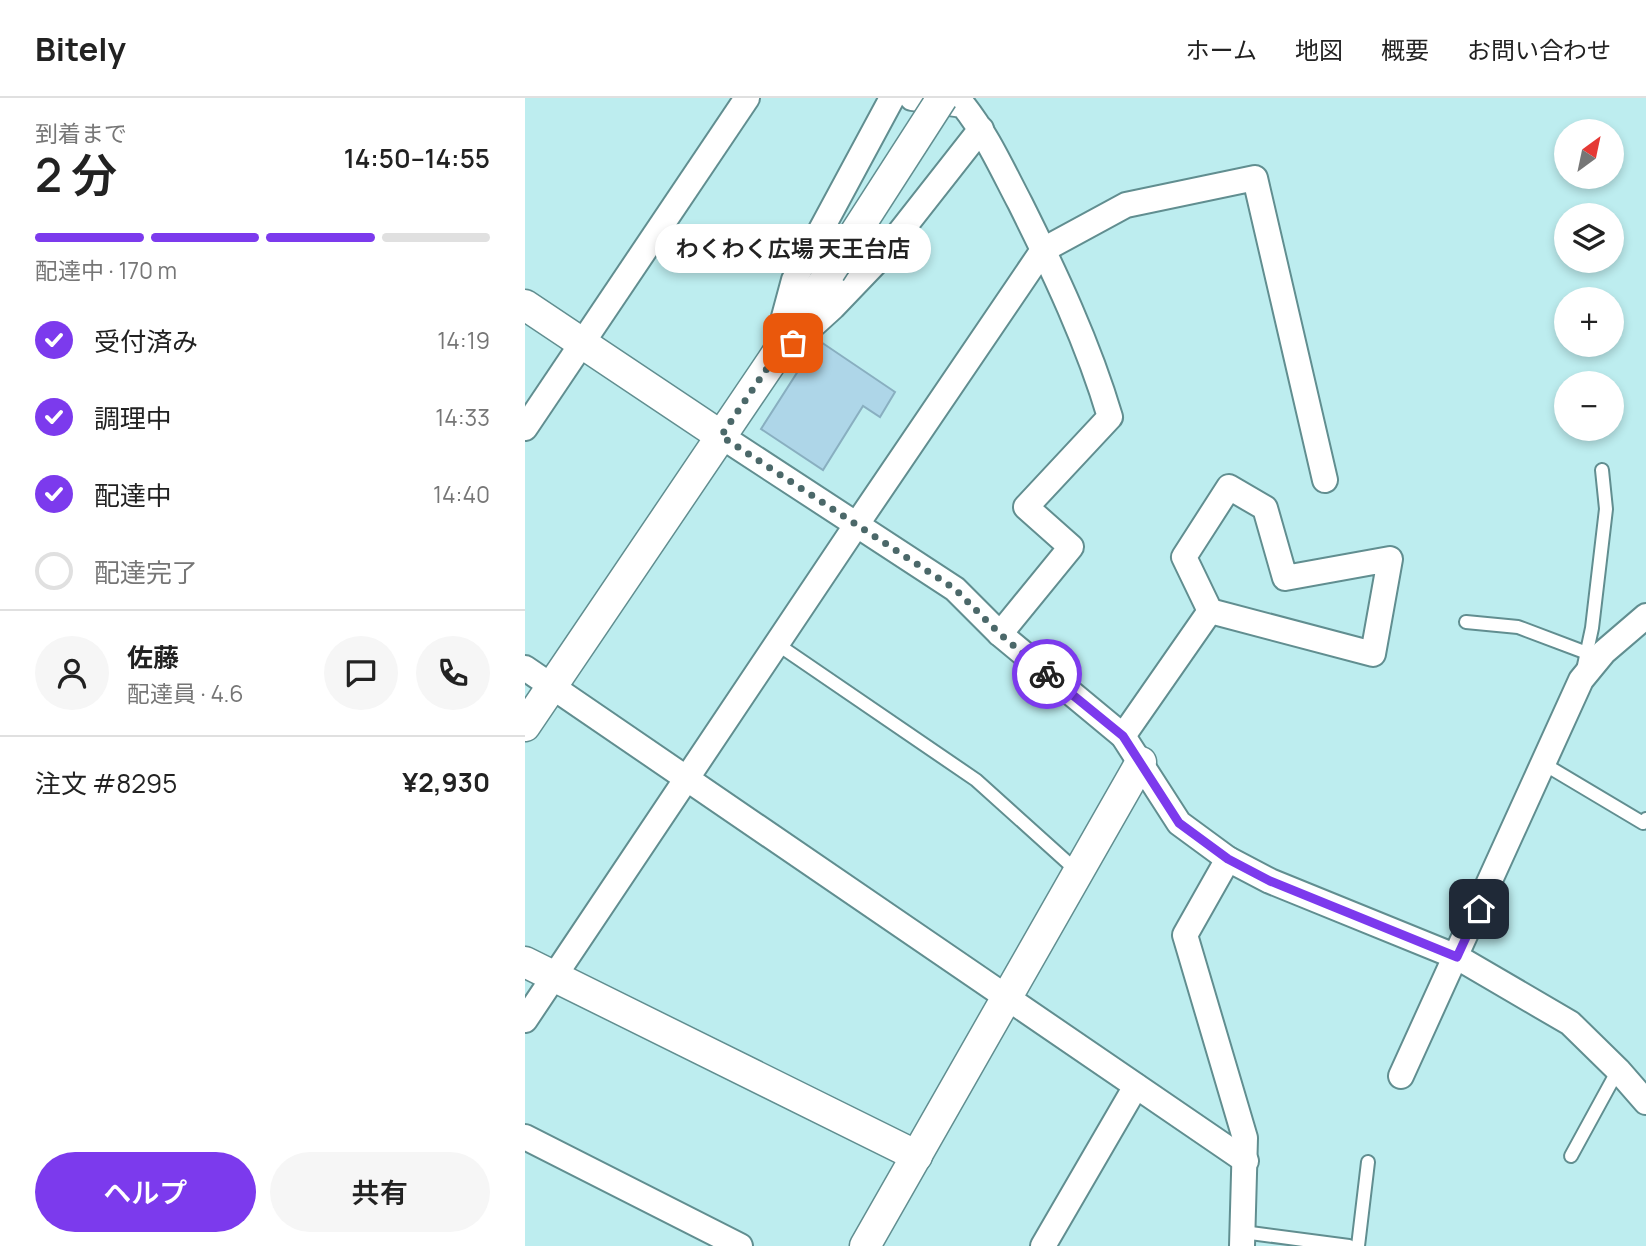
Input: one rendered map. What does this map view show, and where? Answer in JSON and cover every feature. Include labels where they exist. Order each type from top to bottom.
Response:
[{"type":"street","points":[[525,428],[747,98]]},
{"type":"street","points":[[772,361],[794,280],[892,98]]},
{"type":"street","points":[[912,98],[963,105],[981,129],[1044,250],[1095,366],[1110,417],[1026,508],[1071,547],[1000,634]]},
{"type":"street","points":[[525,726],[772,361],[942,98]]},
{"type":"street","points":[[772,361],[833,307],[879,259],[981,129]]},
{"type":"street","points":[[525,1020],[1044,250],[1126,205],[1255,177],[1325,480]]},
{"type":"street","points":[[525,305],[955,589],[1000,634],[1123,736],[1179,823],[1228,859],[1270,881],[1457,957],[1570,1023],[1646,1102]]},
{"type":"street","points":[[1229,487],[1265,508],[1285,578],[1390,559],[1373,654],[1210,611],[1184,557],[1229,487]]},
{"type":"street","points":[[1123,736],[1210,611]]},
{"type":"street","points":[[1401,1076],[1581,680],[1604,652],[1646,616]]},
{"type":"street","points":[[525,668],[1245,1161]]},
{"type":"street","points":[[865,1246],[1141,762]]},
{"type":"street","points":[[1228,859],[1185,935],[1245,1138],[1243,1239]]},
{"type":"street","points":[[525,962],[917,1156]]},
{"type":"street","points":[[1043,1246],[1136,1086]]},
{"type":"street","points":[[525,1137],[740,1246]]},
{"type":"lane","points":[[1581,680],[1593,628],[1606,509],[1602,470]]},
{"type":"lane","points":[[1466,622],[1518,627],[1587,653]]},
{"type":"lane","points":[[776,644],[976,780],[1079,872]]},
{"type":"lane","points":[[1543,764],[1643,823],[1646,819]]},
{"type":"lane","points":[[1571,1156],[1618,1070]]},
{"type":"lane","points":[[1358,1246],[1369,1161]]},
{"type":"lane","points":[[1243,1239],[1349,1246]]},
{"type":"building","points":[[818,340],[895,392],[880,417],[863,406],[823,470],[761,429]]},
{"type":"way so far","points":[[793,343],[772,361],[721,436],[955,589],[1000,634],[1047,674]]},
{"type":"place","name":"わくわく広場 天王台店","points":[[793,343]]},
{"type":"route","points":[[1047,674],[1123,736],[1179,823],[1228,859],[1270,881],[1457,957],[1479,909]]}]
